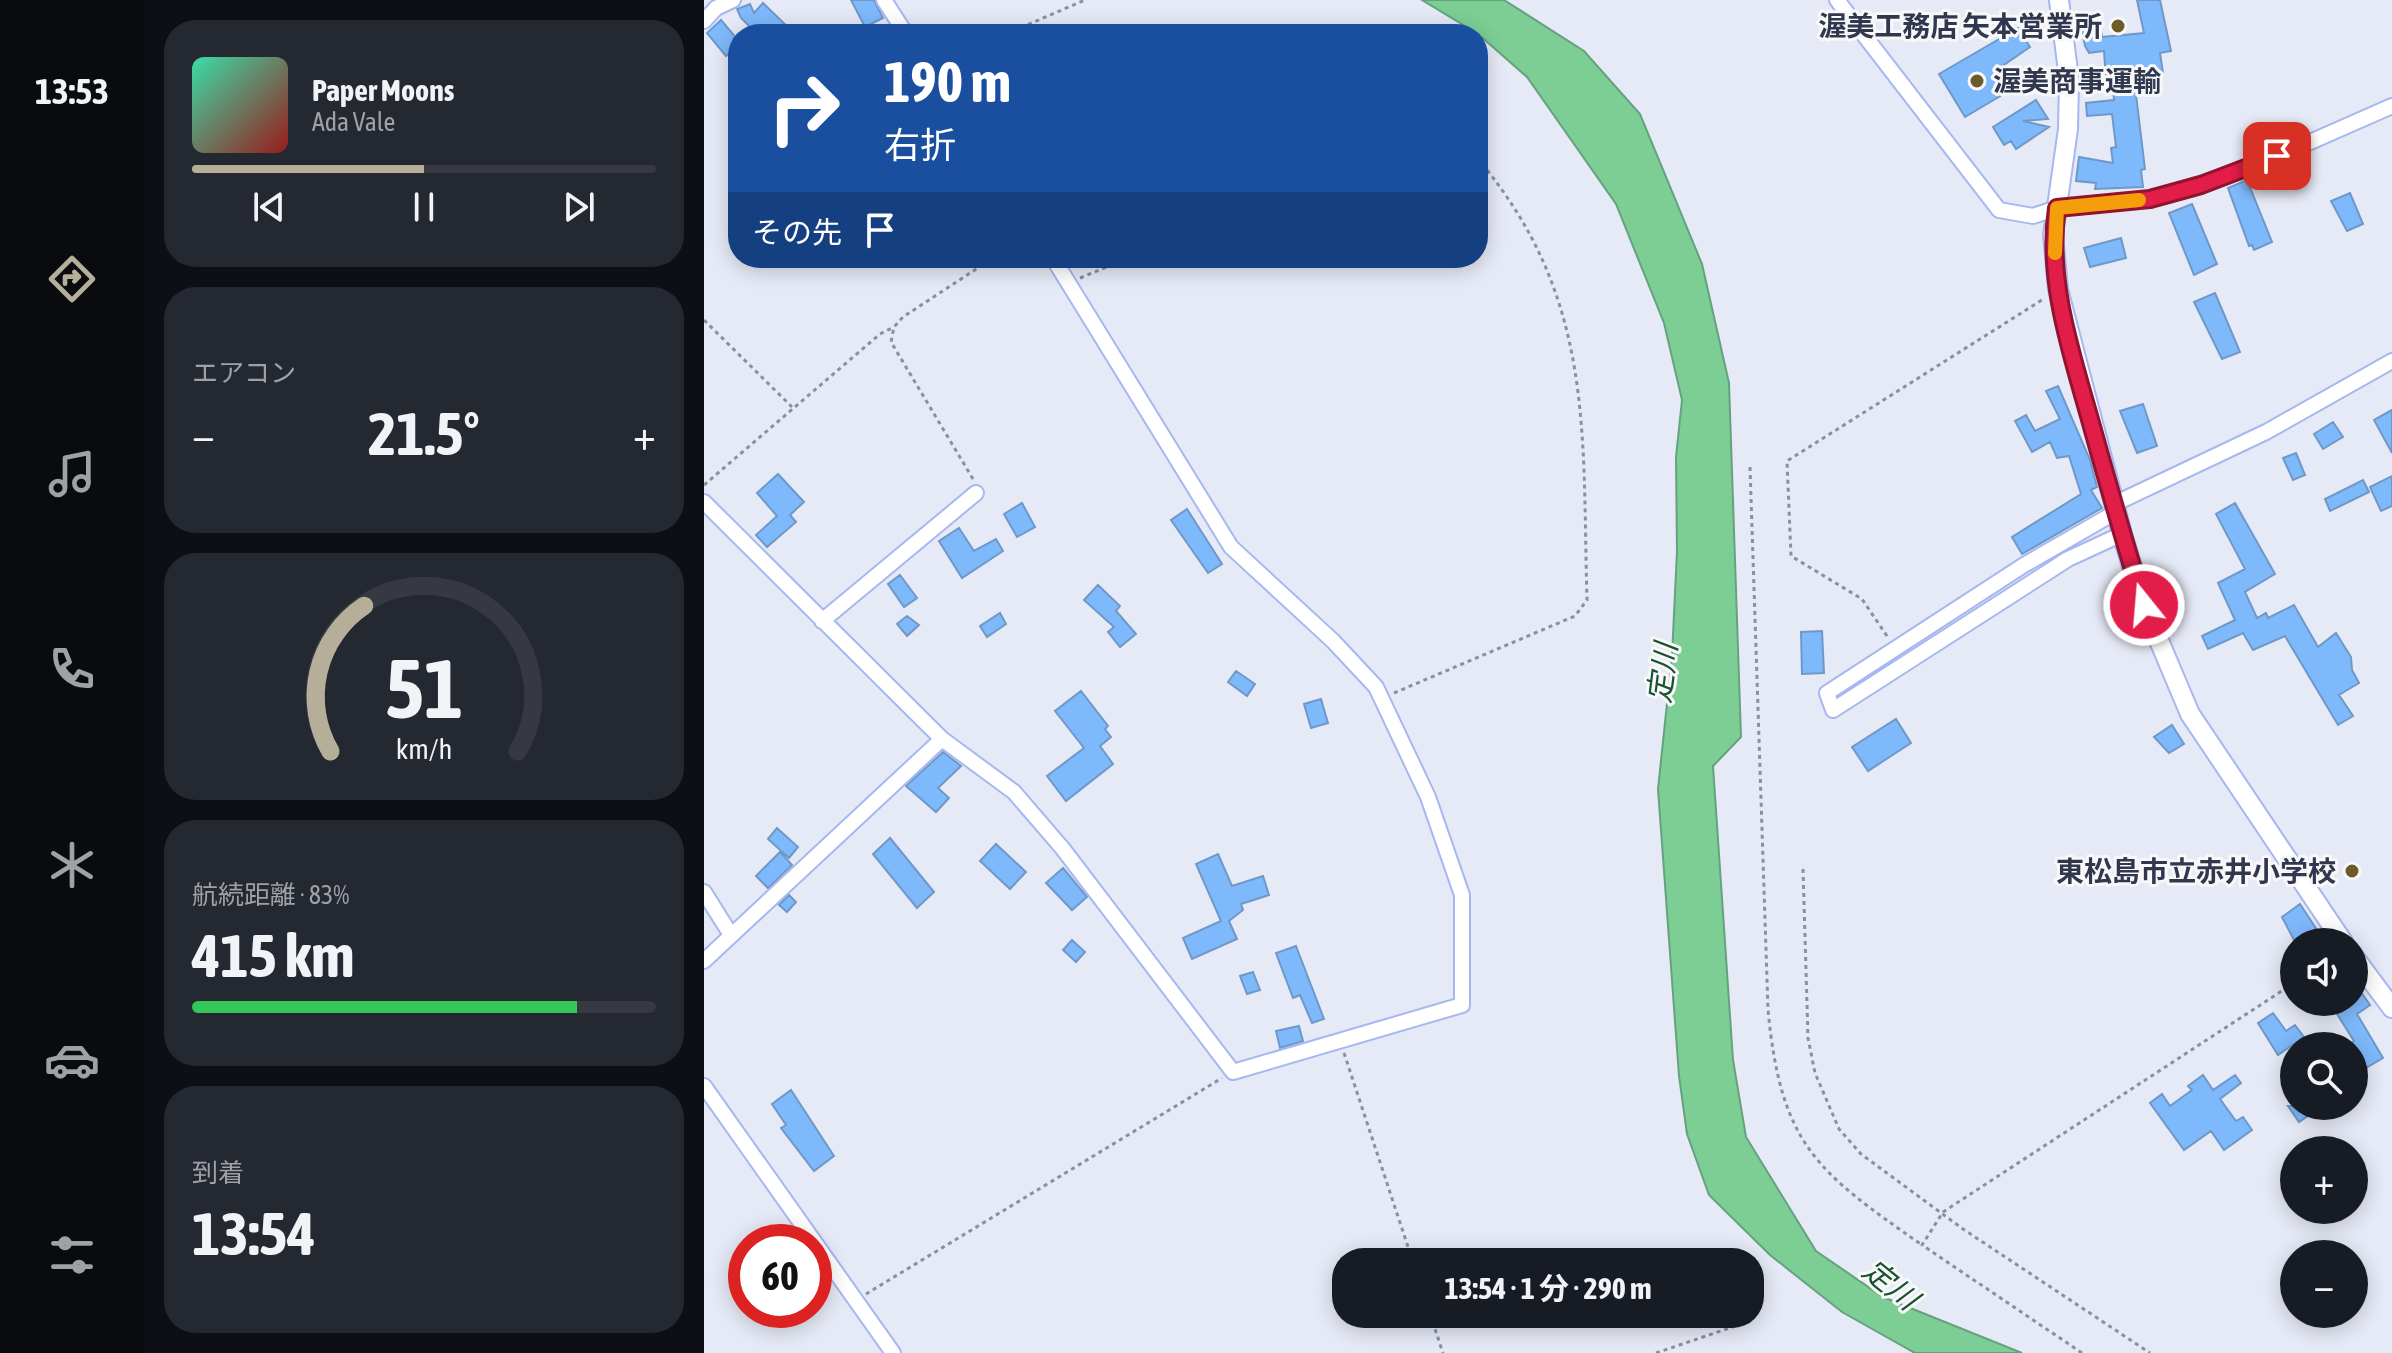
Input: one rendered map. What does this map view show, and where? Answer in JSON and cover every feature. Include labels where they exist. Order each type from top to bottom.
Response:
[{"type":"main road","points":[[2059,0],[2069,79],[2068,129],[2053,235],[2058,289],[2122,534],[2144,605],[2190,714],[2334,928]]},
{"type":"main road","points":[[2368,976],[2392,1008]]},
{"type":"street","points":[[704,21],[716,8],[733,0]]},
{"type":"street","points":[[884,0],[900,24]]},
{"type":"street","points":[[1837,0],[1999,210],[2033,216],[2057,208],[2150,199],[2251,168],[2392,106]]},
{"type":"street","points":[[704,502],[942,739],[1024,803],[1063,849],[1233,1072],[1462,1005],[1462,895],[1428,797],[1382,697],[1333,641],[1231,547],[1059,268]]},
{"type":"street","points":[[2122,534],[2068,559],[1833,710],[1827,693],[2115,508],[2266,432],[2392,361]]},
{"type":"street","points":[[822,621],[976,493]]},
{"type":"street","points":[[704,961],[942,739]]},
{"type":"street","points":[[704,892],[731,935]]},
{"type":"street","points":[[704,1086],[893,1353]]},
{"type":"path","points":[[1029,24],[1085,0]]},
{"type":"path","points":[[1382,697],[1575,616],[1587,600],[1581,399],[1565,315],[1527,229],[1488,173]]},
{"type":"path","points":[[704,485],[880,334],[979,268]]},
{"type":"path","points":[[1069,283],[1105,268]]},
{"type":"path","points":[[1896,651],[1862,599],[1791,556],[1787,461],[2058,289]]},
{"type":"path","points":[[704,320],[792,407]]},
{"type":"path","points":[[894,327],[891,342],[898,357],[973,478],[976,493]]},
{"type":"path","points":[[1750,467],[1768,1010],[1773,1065],[1781,1096],[1795,1126],[1831,1178],[1922,1245],[2082,1353]]},
{"type":"path","points":[[1803,869],[1808,1038],[1815,1073],[1839,1129],[1861,1154],[2150,1353]]},
{"type":"path","points":[[1922,1245],[1943,1212],[2280,992]]},
{"type":"path","points":[[1340,1041],[1408,1248]]},
{"type":"path","points":[[856,1300],[1233,1072]]},
{"type":"path","points":[[1435,1328],[1443,1353]]},
{"type":"path","points":[[1656,1353],[1729,1328]]},
{"type":"shaded area","points":[[1422,0],[1504,0],[1584,51],[1640,114],[1702,264],[1729,383],[1741,737],[1713,766],[1733,1060],[1746,1137],[1816,1251],[1883,1297],[2022,1353],[1915,1353],[1842,1312],[1770,1255],[1709,1195],[1687,1134],[1679,1076],[1658,789],[1672,656],[1677,551],[1676,457],[1682,400],[1664,323],[1616,204],[1527,77],[1488,43],[1488,24],[1462,24]]},
{"type":"building","points":[[851,0],[874,0],[883,18],[863,24]]},
{"type":"building","points":[[2137,0],[2160,0],[2171,51],[2160,53],[2163,73],[2134,78],[2145,169],[2141,170],[2143,187],[2095,189],[2096,183],[2076,181],[2079,157],[2113,163],[2111,148],[2116,147],[2112,114],[2087,116],[2086,103],[2114,100],[2112,78],[2106,79],[2104,51],[2089,53],[2080,22],[2099,19],[2102,37],[2144,33]]},
{"type":"building","points":[[763,3],[785,24],[747,24],[737,9],[750,4],[754,13]]},
{"type":"building","points":[[721,20],[728,28],[728,54],[726,56],[707,33]]},
{"type":"building","name":"渥美商事運輸","points":[[2018,28],[2030,47],[2001,67],[2014,88],[1965,117],[1939,74]]},
{"type":"building","points":[[2036,100],[2048,119],[2023,121],[2049,127],[2016,149],[2011,141],[2004,145],[1993,127]]},
{"type":"building","points":[[2247,180],[2272,242],[2254,250],[2252,245],[2249,246],[2228,188]]},
{"type":"building","points":[[2350,193],[2363,224],[2347,231],[2331,201]]},
{"type":"building","points":[[2192,204],[2217,264],[2194,275],[2169,213]]},
{"type":"building","points":[[2121,238],[2126,258],[2090,267],[2084,248]]},
{"type":"building","points":[[2215,293],[2240,352],[2222,359],[2194,302]]},
{"type":"building","points":[[2058,386],[2090,460],[2097,487],[2091,490],[2102,508],[2022,554],[2012,537],[2081,494],[2069,456],[2057,458],[2050,442],[2032,452],[2015,421],[2026,415],[2035,431],[2060,419],[2046,391]]},
{"type":"building","points":[[2143,404],[2157,446],[2137,453],[2120,411]]},
{"type":"building","points":[[2392,410],[2392,453],[2374,420]]},
{"type":"building","points":[[2333,422],[2343,437],[2323,449],[2314,434]]},
{"type":"building","points":[[2296,453],[2305,475],[2293,480],[2283,458]]},
{"type":"building","points":[[778,474],[804,502],[790,515],[796,522],[767,547],[756,535],[777,516],[757,493]]},
{"type":"building","points":[[2392,476],[2392,506],[2381,511],[2370,487]]},
{"type":"building","points":[[2363,480],[2369,492],[2330,511],[2325,499]]},
{"type":"building","points":[[1022,503],[1035,527],[1017,537],[1004,514]]},
{"type":"building","points":[[2235,503],[2275,574],[2245,592],[2257,618],[2266,613],[2268,618],[2294,605],[2318,647],[2336,633],[2351,657],[2352,670],[2359,683],[2339,695],[2353,716],[2338,725],[2285,636],[2253,650],[2243,633],[2208,649],[2202,636],[2235,620],[2218,583],[2245,569],[2216,514]]},
{"type":"building","points":[[1187,509],[1222,564],[1208,573],[1171,520]]},
{"type":"building","points":[[959,528],[974,551],[996,539],[1003,551],[962,578],[939,541]]},
{"type":"building","points":[[900,575],[917,598],[904,607],[888,584]]},
{"type":"building","points":[[1098,585],[1120,606],[1116,611],[1136,634],[1120,647],[1108,632],[1114,627],[1084,600]]},
{"type":"building","points":[[1000,613],[1006,624],[987,637],[980,626]]},
{"type":"building","points":[[907,616],[919,625],[907,636],[897,624]]},
{"type":"building","points":[[1822,631],[1824,673],[1802,674],[1801,632]]},
{"type":"building","points":[[1236,671],[1255,684],[1247,696],[1228,682]]},
{"type":"building","points":[[1081,691],[1108,726],[1105,729],[1111,737],[1100,746],[1113,764],[1066,801],[1047,776],[1084,748],[1055,711]]},
{"type":"building","points":[[1321,699],[1328,723],[1311,728],[1304,704]]},
{"type":"building","points":[[1896,719],[1911,743],[1868,771],[1852,747]]},
{"type":"building","points":[[2172,725],[2184,744],[2169,753],[2154,737]]},
{"type":"building","points":[[943,752],[961,766],[938,788],[949,798],[936,812],[906,786]]},
{"type":"building","points":[[777,828],[798,847],[789,858],[768,839]]},
{"type":"building","points":[[890,838],[934,892],[917,908],[873,854]]},
{"type":"building","points":[[996,844],[1026,872],[1010,889],[980,861]]},
{"type":"building","points":[[780,852],[792,865],[768,888],[756,876]]},
{"type":"building","points":[[1218,854],[1232,886],[1263,876],[1269,895],[1241,904],[1243,910],[1229,921],[1237,939],[1192,959],[1183,938],[1221,921],[1196,864]]},
{"type":"building","points":[[1063,868],[1087,897],[1072,910],[1046,883]]},
{"type":"building","points":[[789,895],[796,902],[787,912],[779,905]]},
{"type":"building","points":[[2300,904],[2316,928],[2288,928],[2282,917]]},
{"type":"building","points":[[1072,940],[1085,952],[1076,962],[1063,950]]},
{"type":"building","points":[[1296,946],[1324,1019],[1312,1023],[1300,995],[1293,998],[1276,953]]},
{"type":"building","points":[[1253,972],[1260,990],[1247,994],[1240,976]]},
{"type":"building","points":[[2273,1013],[2286,1031],[2295,1025],[2300,1032],[2280,1032],[2278,1055],[2258,1023]]},
{"type":"building","points":[[2338,1016],[2358,1016],[2368,1032],[2348,1032]]},
{"type":"building","points":[[1299,1026],[1303,1041],[1280,1048],[1276,1031]]},
{"type":"building","points":[[2368,1033],[2383,1058],[2368,1067]]},
{"type":"building","points":[[2203,1075],[2213,1090],[2235,1075],[2241,1083],[2220,1099],[2236,1121],[2243,1117],[2252,1130],[2224,1150],[2211,1131],[2184,1150],[2150,1103],[2162,1094],[2170,1106],[2192,1090],[2188,1086]]},
{"type":"building","points":[[791,1090],[834,1156],[814,1171],[781,1128],[786,1125],[772,1104]]},
{"type":"slow traffic","points":[[2055,253],[2053,235],[2057,208],[2139,200]]},
{"type":"place","name":"渥美工務店 矢本営業所","points":[[2118,26]]},
{"type":"place","name":"渥美商事運輸","points":[[1977,81]]},
{"type":"place","name":"東松島市立赤井小学校","points":[[2352,871]]},
{"type":"route","points":[[2144,605],[2069,341],[2058,289],[2053,235],[2057,208],[2150,199],[2201,185],[2277,156]]},
{"type":"water label","name":"定川","points":[[1662,673]]},
{"type":"water label","name":"定川","points":[[1891,1284]]}]
